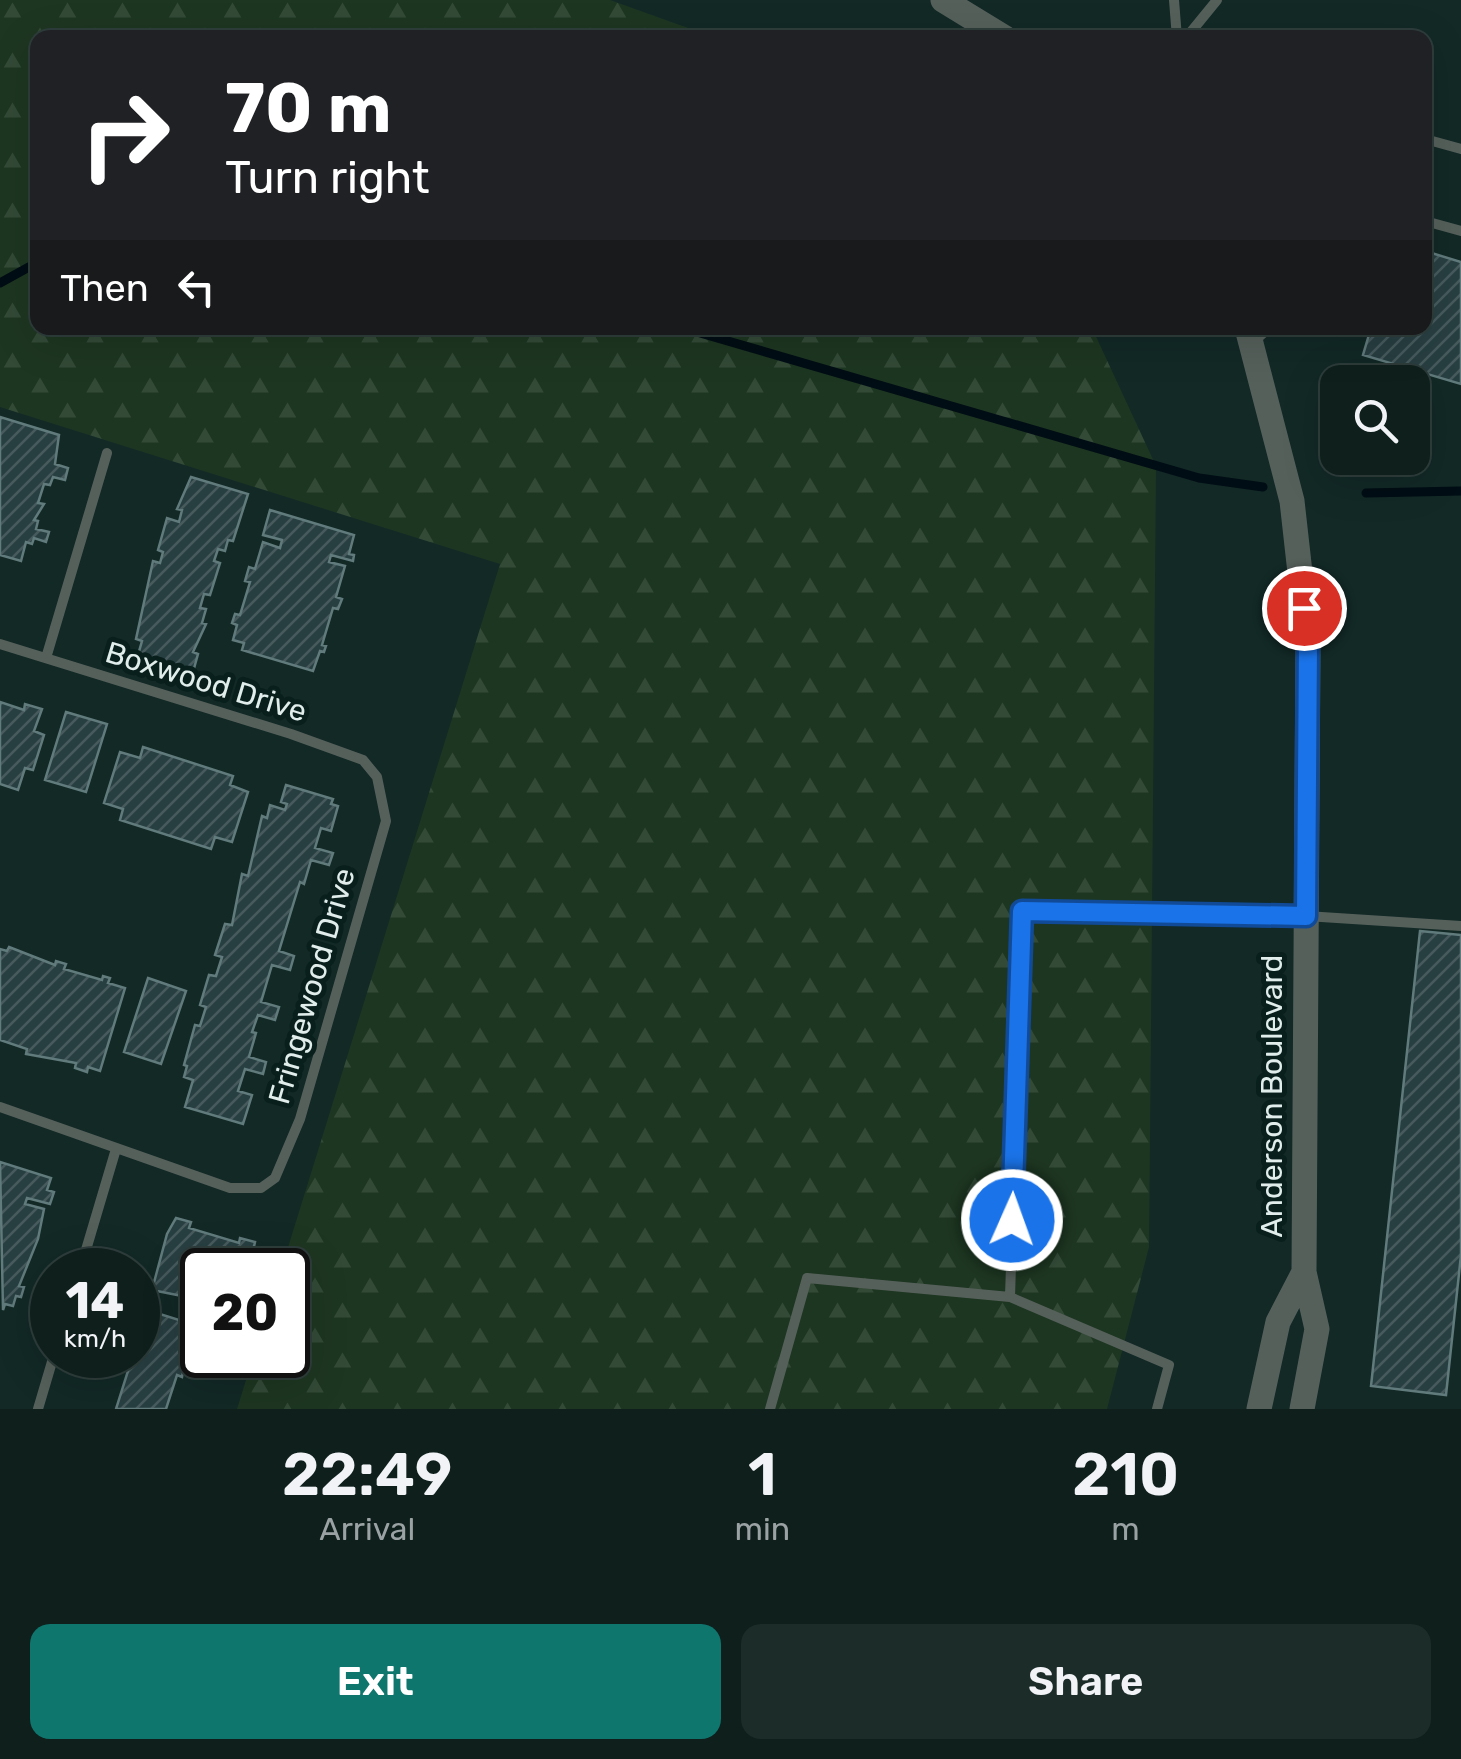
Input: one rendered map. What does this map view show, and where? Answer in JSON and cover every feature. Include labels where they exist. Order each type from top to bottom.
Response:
[{"type":"street","points":[[943,0],[991,30]]},
{"type":"street","name":"Anderson Boulevard","points":[[1256,335],[1292,501],[1308,644],[1304,1272],[1317,1330],[1302,1409]]},
{"type":"street","name":"Anderson Boulevard","points":[[1259,1409],[1278,1322],[1304,1272]]},
{"type":"lane","points":[[1174,0],[1176,30]]},
{"type":"lane","points":[[1193,30],[1217,0]]},
{"type":"lane","points":[[1432,141],[1461,150]]},
{"type":"lane","points":[[1432,222],[1461,231]]},
{"type":"lane","points":[[46,658],[107,454]]},
{"type":"lane","name":"Boxwood Drive","points":[[0,644],[363,760],[377,777],[379,789]]},
{"type":"lane","name":"Fringewood Drive","points":[[116,1150],[230,1188],[261,1188],[275,1178],[300,1119],[386,821],[379,789]]},
{"type":"lane","points":[[1010,1297],[1022,911],[1306,916],[1461,926]]},
{"type":"lane","points":[[0,1107],[116,1150],[87,1248]]},
{"type":"lane","points":[[770,1409],[807,1278],[1010,1297],[1169,1365],[1158,1409]]},
{"type":"lane","points":[[38,1409],[47,1378]]},
{"type":"green space","points":[[0,0],[610,0],[694,30],[30,30],[30,335],[1095,335],[1156,466],[1149,1247],[1107,1409],[237,1409],[247,1378],[310,1378],[310,1248],[288,1248],[500,564],[0,407]]},
{"type":"building","points":[[1432,253],[1461,262],[1461,384],[1430,375],[1430,365],[1397,365],[1363,355],[1369,335],[1432,335]]},
{"type":"building","points":[[0,417],[59,435],[55,464],[68,468],[65,480],[53,477],[50,485],[44,484],[38,503],[44,504],[34,520],[38,521],[36,529],[49,532],[46,542],[34,538],[32,544],[26,542],[21,561],[0,555]]},
{"type":"building","points":[[191,477],[248,494],[233,541],[228,540],[225,551],[218,549],[214,561],[220,563],[210,595],[204,594],[200,608],[206,609],[202,623],[206,624],[193,652],[198,654],[193,672],[138,655],[142,641],[136,639],[153,561],[160,563],[163,552],[158,550],[167,518],[179,522],[182,510],[177,509]]},
{"type":"building","points":[[270,510],[354,535],[349,554],[354,555],[353,561],[331,555],[329,562],[345,566],[336,597],[342,599],[338,609],[333,608],[322,645],[326,646],[324,652],[320,651],[313,671],[242,650],[244,643],[233,640],[237,625],[232,623],[235,614],[240,615],[250,582],[245,581],[249,567],[255,569],[263,542],[280,548],[282,540],[263,535]]},
{"type":"building","points":[[0,702],[24,710],[25,704],[42,709],[34,731],[44,735],[33,770],[25,768],[18,790],[0,784]]},
{"type":"building","points":[[66,712],[107,724],[86,792],[45,780]]},
{"type":"building","points":[[143,747],[233,776],[230,785],[248,792],[232,842],[215,837],[211,849],[120,820],[123,809],[104,803],[120,752],[140,758]]},
{"type":"building","points":[[286,785],[333,799],[331,804],[338,806],[331,831],[321,828],[315,848],[333,853],[329,865],[311,860],[304,884],[300,882],[279,951],[294,956],[290,970],[272,965],[261,1002],[279,1007],[275,1020],[258,1015],[252,1032],[256,1033],[249,1057],[266,1062],[263,1074],[245,1069],[238,1091],[252,1095],[243,1124],[185,1107],[193,1080],[184,1077],[184,1065],[195,1025],[200,1026],[206,1007],[200,1005],[209,975],[216,976],[222,957],[215,955],[225,924],[232,925],[242,874],[248,876],[262,816],[267,818],[270,805],[285,810],[287,804],[281,802]]},
{"type":"building","points":[[1420,931],[1461,935],[1461,1255],[1446,1395],[1371,1386]]},
{"type":"building","points":[[9,947],[55,965],[56,961],[66,964],[64,969],[102,980],[103,976],[110,978],[108,983],[125,988],[100,1071],[88,1067],[87,1072],[75,1068],[76,1063],[26,1054],[27,1049],[0,1040],[0,949],[7,951]]},
{"type":"building","points":[[148,978],[186,991],[161,1064],[124,1052]]},
{"type":"building","points":[[0,1162],[51,1178],[47,1190],[54,1192],[50,1204],[27,1198],[25,1204],[44,1209],[38,1239],[34,1248],[30,1248],[30,1259],[19,1286],[24,1287],[21,1297],[16,1296],[13,1306],[5,1304],[3,1310]]},
{"type":"building","points":[[176,1218],[191,1222],[189,1228],[239,1243],[240,1238],[255,1242],[254,1248],[180,1248],[180,1296],[160,1292],[160,1260]]},
{"type":"building","points":[[160,1314],[180,1320],[180,1376],[177,1375],[166,1409],[116,1409],[126,1378],[160,1378]]},
{"type":"waterway","points":[[0,283],[30,266]]},
{"type":"waterway","points":[[707,335],[1199,478],[1263,487]]},
{"type":"waterway","points":[[1366,493],[1461,491]]},
{"type":"route","points":[[1012,1220],[1022,911],[1306,916],[1308,644],[1304,608]]}]
